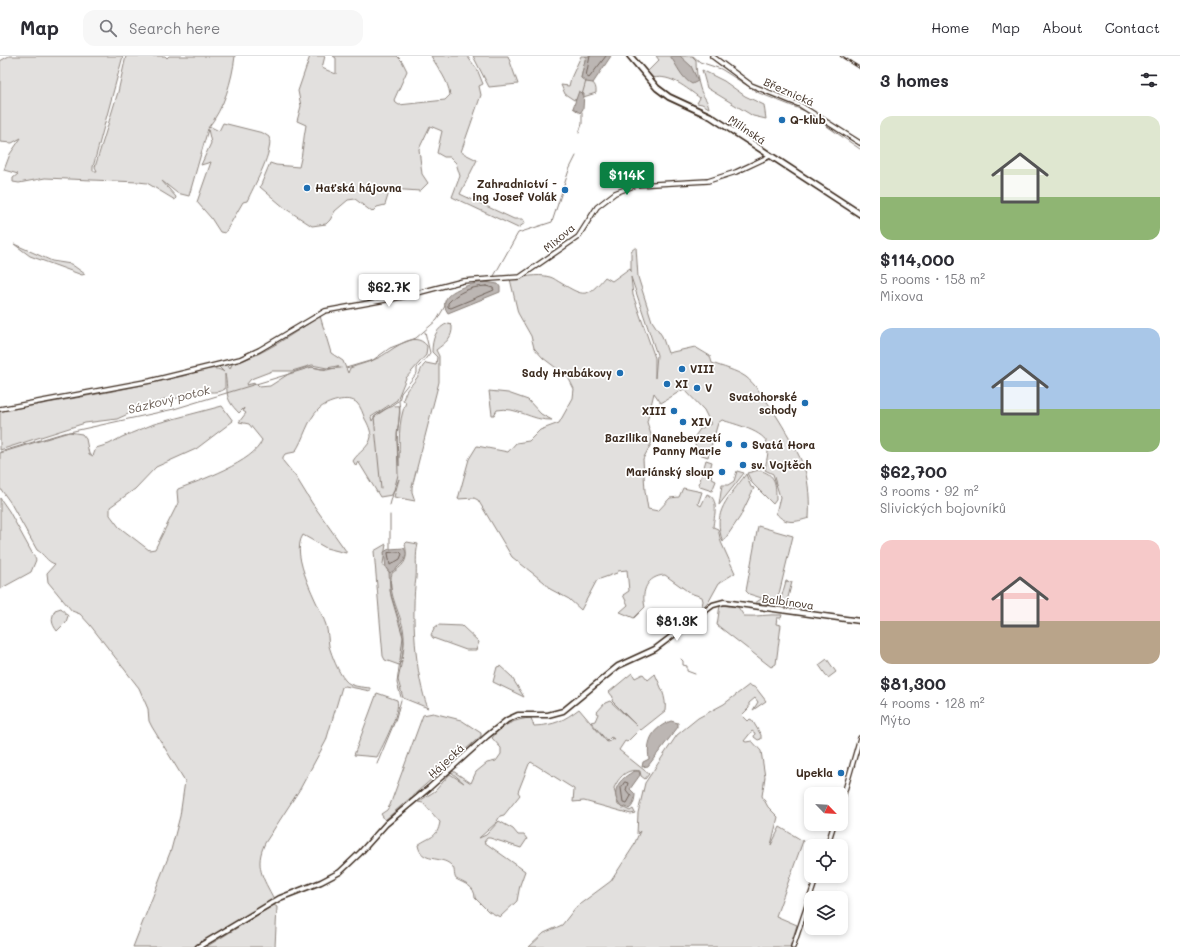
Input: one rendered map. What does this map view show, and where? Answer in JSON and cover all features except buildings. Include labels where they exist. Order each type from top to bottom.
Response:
[{"type":"main road","name":"Milínská","points":[[630,56],[657,88],[669,97],[710,116],[860,214]]},
{"type":"main road","name":"Balbínova","points":[[713,605],[724,602],[860,621]]},
{"type":"main road","name":"Hájecká","points":[[198,947],[280,898],[321,882],[340,872],[360,853],[386,824],[507,720],[518,715],[548,715],[563,711],[618,666],[655,649],[713,605]]},
{"type":"street","name":"Březnická","points":[[712,56],[750,85],[800,105],[860,143]]},
{"type":"street","name":"Mixova","points":[[0,409],[150,381],[240,360],[325,311],[402,297],[464,281],[508,279],[523,276],[573,242],[582,232],[597,207],[615,192],[636,185],[708,181],[750,166],[770,156]]},
{"type":"street","points":[[846,787],[860,738]]},
{"type":"street","points":[[793,947],[815,883]]},
{"type":"shaded area","points":[[9,56],[123,56],[93,167],[93,171],[97,171],[95,167],[118,92],[126,56],[165,56],[167,58],[169,56],[235,56],[232,75],[223,103],[219,112],[208,128],[211,127],[219,131],[223,123],[263,133],[269,137],[270,143],[263,167],[247,201],[243,202],[225,233],[220,232],[211,218],[197,202],[211,162],[201,165],[211,143],[208,129],[189,196],[177,193],[162,181],[176,197],[175,200],[147,183],[138,182],[45,178],[19,183],[13,182],[13,178],[18,174],[4,170],[10,154],[21,138],[12,143],[0,142],[0,61]]},
{"type":"shaded area","points":[[310,56],[325,56],[322,68],[336,74],[336,58],[333,56],[397,56],[402,61],[407,71],[394,100],[399,105],[445,100],[450,95],[449,90],[443,75],[431,56],[467,56],[477,69],[483,84],[479,86],[481,95],[461,152],[477,160],[460,194],[514,219],[523,219],[525,223],[518,228],[452,197],[460,176],[456,163],[450,157],[444,157],[437,153],[442,131],[430,126],[419,149],[422,174],[428,183],[420,191],[390,189],[385,205],[377,207],[372,212],[355,199],[348,200],[335,211],[326,224],[312,226],[286,209],[260,187],[270,163],[299,167],[306,125],[297,121],[301,106],[298,91]]},
{"type":"shaded area","points":[[473,56],[508,56],[518,84],[489,87]]},
{"type":"shaded area","points":[[581,56],[586,56],[581,78],[594,84],[596,93],[574,100],[565,94],[561,85],[569,86]]},
{"type":"shaded area","points":[[656,56],[692,56],[696,60],[699,85],[709,108],[697,103],[700,98],[684,86],[666,78],[653,78],[647,72],[659,60]]},
{"type":"shaded area","points":[[702,70],[724,81],[745,96],[764,105],[766,119],[753,116],[707,88]]},
{"type":"shaded area","points":[[14,244],[52,261],[71,264],[85,274],[82,275],[30,256]]},
{"type":"shaded area","points":[[636,247],[638,277],[652,321],[662,336],[668,353],[695,347],[710,356],[712,363],[738,372],[746,377],[770,406],[787,433],[804,467],[809,492],[809,518],[791,522],[779,517],[776,513],[780,497],[773,474],[765,470],[768,454],[768,445],[766,440],[755,432],[722,420],[718,423],[708,457],[699,454],[693,439],[700,429],[711,424],[704,410],[684,389],[661,403],[654,393],[647,422],[652,438],[651,444],[643,459],[648,509],[658,511],[670,498],[679,497],[683,488],[702,492],[698,504],[701,506],[707,494],[711,496],[715,504],[713,527],[718,529],[721,542],[735,573],[719,583],[708,603],[701,610],[703,601],[702,597],[690,593],[665,575],[654,578],[647,585],[645,590],[645,607],[634,618],[620,612],[628,605],[623,595],[629,591],[627,570],[618,571],[617,573],[597,580],[581,610],[569,599],[550,589],[544,582],[512,557],[478,500],[474,498],[458,499],[469,459],[477,446],[508,452],[516,443],[529,441],[540,430],[559,423],[573,398],[574,389],[568,377],[543,358],[534,348],[531,336],[518,313],[510,279],[545,276],[553,278],[575,291],[585,293],[594,289],[605,277],[612,281],[630,268],[631,272],[631,251]],"holes":[[[631,277],[657,355],[655,378],[655,358],[633,295]]]},
{"type":"shaded area","points":[[320,316],[331,353],[343,361],[348,373],[350,368],[377,359],[404,342],[410,340],[422,341],[427,346],[426,355],[406,378],[397,400],[371,417],[372,421],[384,410],[393,406],[400,406],[397,441],[399,466],[400,426],[406,402],[403,400],[404,395],[418,377],[426,363],[436,365],[437,357],[432,352],[434,338],[441,327],[449,323],[452,326],[450,337],[436,350],[439,356],[439,382],[412,487],[415,501],[394,497],[399,479],[392,495],[380,497],[358,461],[356,466],[353,461],[366,447],[371,437],[361,409],[357,403],[353,401],[338,400],[322,406],[311,419],[295,452],[285,454],[283,457],[283,461],[296,477],[312,503],[346,551],[346,553],[326,548],[303,535],[300,544],[302,567],[326,625],[329,646],[342,677],[350,684],[370,688],[370,691],[345,686],[342,687],[326,741],[300,789],[265,843],[260,858],[261,872],[274,899],[194,947],[133,947],[171,850],[180,816],[185,781],[149,721],[148,709],[139,688],[90,625],[80,614],[72,611],[48,582],[47,573],[55,564],[50,562],[37,550],[10,502],[0,488],[0,453],[69,432],[82,434],[86,439],[89,454],[93,456],[96,448],[109,444],[154,424],[222,406],[233,421],[196,449],[156,467],[135,489],[110,507],[110,515],[119,527],[149,550],[155,549],[178,503],[178,489],[212,476],[238,463],[249,456],[262,440],[249,424],[239,422],[246,413],[243,411],[244,408],[239,413],[231,403],[228,395],[225,374],[225,389],[221,391],[191,392],[171,400],[164,399],[158,404],[137,410],[117,419],[85,423],[0,450],[0,411],[115,391],[204,370],[215,369],[224,372],[219,367],[227,364],[230,369],[232,364],[267,350]],"holes":[[[312,365],[327,368],[339,367],[327,370],[307,367],[290,373],[270,386],[259,387],[255,383],[246,385],[251,379],[272,371],[292,371]]]},
{"type":"shaded area","points":[[489,391],[508,393],[528,400],[541,414],[552,420],[544,420],[504,409],[497,410],[494,415],[492,415]]},
{"type":"shaded area","points":[[706,460],[712,462],[709,473],[711,473],[712,479],[716,481],[712,491],[700,487],[699,484]]},
{"type":"shaded area","points":[[759,470],[769,474],[774,480],[776,500],[773,504],[752,483],[747,473]]},
{"type":"shaded area","points":[[737,471],[744,473],[719,505],[722,485],[728,485],[734,481]]},
{"type":"shaded area","points":[[746,474],[751,487],[754,488],[740,517],[723,542],[719,522],[721,513],[728,498]]},
{"type":"shaded area","points":[[0,498],[9,511],[36,560],[31,572],[0,589]]},
{"type":"shaded area","points":[[758,526],[793,536],[777,602],[780,602],[786,581],[792,582],[786,605],[782,604],[783,606],[755,603],[761,599],[768,600],[749,594],[746,591]]},
{"type":"shaded area","points":[[407,542],[418,544],[414,608],[415,644],[420,679],[428,708],[403,698],[398,680],[402,660],[399,665],[385,660],[383,656],[374,551],[386,544],[383,564],[389,572],[390,591],[402,629],[404,642],[404,632],[392,594],[391,580],[392,573],[405,561],[405,544]]},
{"type":"shaded area","points":[[720,605],[738,607],[744,616],[782,615],[781,618],[777,618],[776,624],[781,625],[776,664],[771,667],[717,625]]},
{"type":"shaded area","points":[[61,608],[68,616],[66,622],[57,631],[52,618],[55,610]]},
{"type":"shaded area","points":[[438,625],[462,626],[479,642],[476,650],[466,650],[433,638],[431,635],[434,628]]},
{"type":"shaded area","points":[[827,659],[836,672],[828,678],[819,665]]},
{"type":"shaded area","points":[[500,666],[511,676],[524,697],[493,682],[497,667]]},
{"type":"shaded area","points":[[632,673],[635,678],[643,674],[648,680],[655,674],[663,692],[665,701],[665,711],[641,730],[640,729],[627,742],[625,741],[619,750],[649,774],[645,779],[641,776],[640,771],[635,770],[627,772],[618,780],[614,788],[618,805],[630,811],[633,809],[635,813],[631,814],[584,801],[573,802],[574,789],[531,762],[518,792],[520,795],[504,815],[500,816],[496,823],[479,838],[486,835],[499,821],[513,829],[518,835],[524,835],[527,839],[521,848],[490,838],[487,838],[484,842],[525,871],[520,885],[517,901],[500,917],[488,911],[475,898],[475,894],[471,888],[456,879],[451,865],[442,860],[427,857],[420,851],[418,845],[437,832],[440,822],[423,803],[418,802],[435,791],[450,774],[464,783],[451,772],[453,771],[471,783],[476,772],[487,763],[496,761],[501,754],[501,748],[492,738],[504,726],[514,721],[531,718],[534,726],[548,725],[568,717],[579,709],[607,742],[612,738],[614,739],[611,737],[607,741],[591,722],[595,721],[598,714],[597,712],[605,703],[610,701],[637,726],[612,701],[613,697],[609,692]]},
{"type":"shaded area","points":[[749,685],[756,688],[766,701],[753,710],[758,702],[755,698],[749,703],[749,708],[742,715],[748,721],[750,719],[752,720],[761,735],[761,739],[758,740],[754,737],[755,733],[752,731],[744,741],[752,741],[761,751],[765,777],[762,796],[768,807],[778,817],[771,845],[780,827],[803,841],[776,916],[797,925],[790,947],[761,947],[761,945],[760,947],[529,947],[544,933],[562,925],[576,907],[611,881],[633,847],[640,831],[637,834],[638,813],[645,783],[677,735],[698,718],[724,704]]},
{"type":"shaded area","points":[[377,693],[397,700],[398,705],[394,720],[377,757],[354,755]]},
{"type":"shaded area","points":[[433,713],[461,720],[481,733],[481,736],[385,820],[381,814],[387,810],[390,805],[423,715]]},
{"type":"shaded area","points":[[274,905],[277,907],[275,947],[206,947]]},
{"type":"water","points":[[586,56],[611,56],[593,83],[586,82],[581,78]]},
{"type":"water","points":[[670,56],[680,56],[691,66],[698,81],[692,84],[688,81],[682,75]]},
{"type":"water","points":[[579,91],[584,94],[583,109],[580,113],[573,108]]},
{"type":"water","points":[[485,282],[498,284],[500,287],[500,292],[448,313],[445,306],[445,300],[449,295],[456,290],[471,284]]},
{"type":"water","points":[[404,548],[406,552],[405,559],[400,566],[390,573],[386,568],[384,552],[389,549]]},
{"type":"water","points":[[671,721],[678,723],[678,727],[648,766],[642,767],[643,762],[649,759],[648,752],[650,740],[655,731]]},
{"type":"water","points":[[635,771],[639,771],[640,775],[630,789],[635,794],[634,803],[629,809],[626,807],[622,808],[616,797],[617,786],[624,778]]},
{"type":"waterway","points":[[693,56],[700,62],[721,69],[759,93],[805,111],[860,149]]},
{"type":"waterway","name":"Sázkový potok","points":[[582,95],[586,81]]},
{"type":"waterway","name":"Sázkový potok","points":[[579,133],[582,124],[582,112]]},
{"type":"waterway","name":"Sázkový potok","points":[[494,276],[518,233],[552,222],[569,170],[576,156]]},
{"type":"waterway","name":"Sázkový potok","points":[[346,368],[373,360],[390,348],[416,338],[437,320],[445,306]]},
{"type":"waterway","points":[[423,362],[430,353],[425,332]]},
{"type":"waterway","points":[[390,505],[398,475],[397,434],[400,413],[399,401],[401,393],[417,373],[417,368],[421,364]]},
{"type":"waterway","name":"Sázkový potok","points":[[0,452],[60,434],[174,409],[312,367],[321,369],[341,368]]},
{"type":"waterway","points":[[381,489],[374,417],[398,401]]},
{"type":"waterway","points":[[390,515],[390,549]]},
{"type":"waterway","points":[[390,573],[391,596],[403,637],[397,683],[401,697]]},
{"type":"waterway","points":[[681,659],[683,661],[683,665],[687,666],[687,671],[695,674]]},
{"type":"waterway","points":[[377,764],[395,721],[401,700]]},
{"type":"railway","points":[[841,56],[860,68]]},
{"type":"place","name":"Q-klub","points":[[782,120]]},
{"type":"place","name":"Haťská hájovna","points":[[307,188]]},
{"type":"place","name":"Zahradnictví - ing Josef Volák","points":[[565,190]]},
{"type":"place","name":"VIII","points":[[682,369]]},
{"type":"place","name":"Sady Hrabákovy","points":[[620,373]]},
{"type":"place","name":"XI","points":[[667,384]]},
{"type":"place","name":"V","points":[[697,388]]},
{"type":"place","name":"Svatohorské schody","points":[[805,403]]},
{"type":"place","name":"XIII","points":[[674,411]]},
{"type":"place","name":"XIV","points":[[683,422]]},
{"type":"place","name":"Bazilika Nanebevzetí Panny Marie","points":[[729,444]]},
{"type":"place","name":"Svatá Hora","points":[[744,445]]},
{"type":"place","name":"sv. Vojtěch","points":[[743,465]]},
{"type":"place","name":"Mariánský sloup","points":[[722,472]]},
{"type":"place","name":"Upekla","points":[[841,773]]}]
